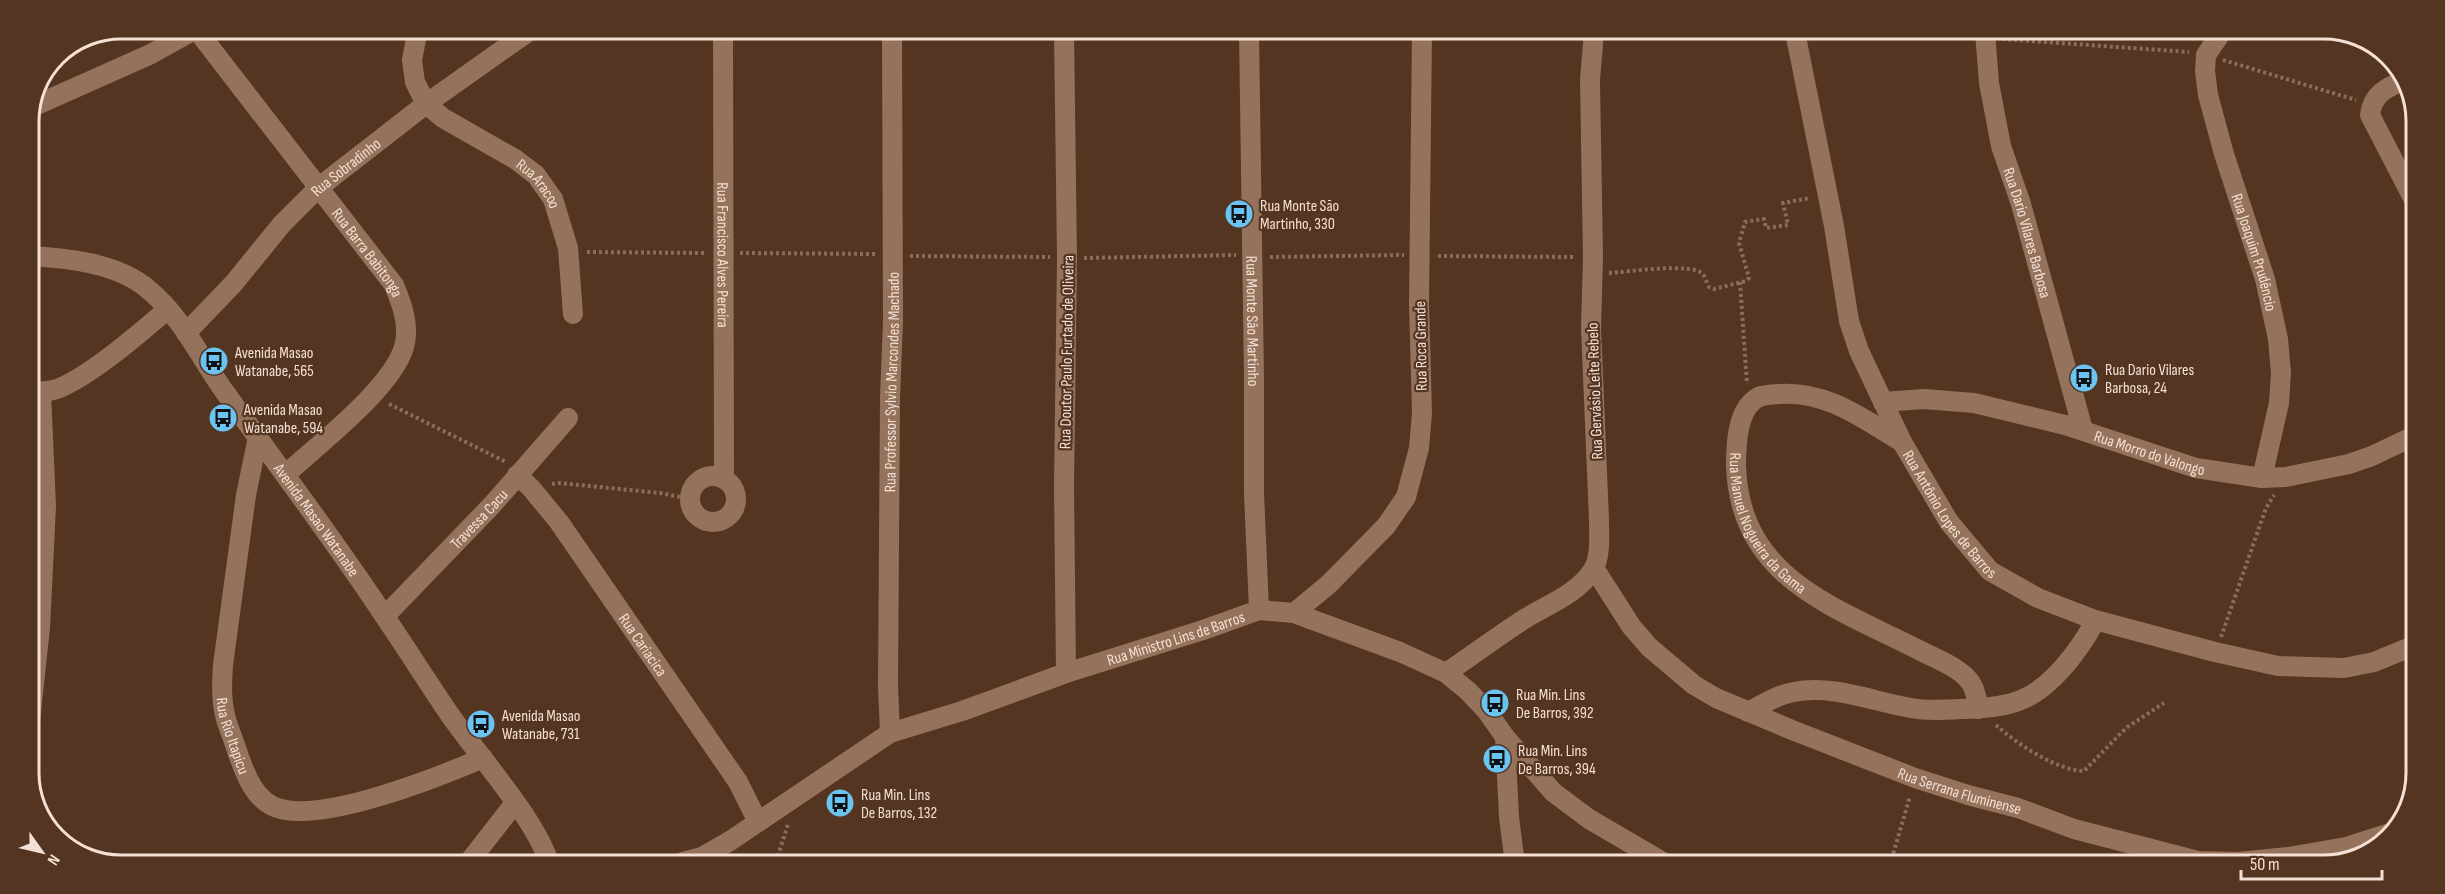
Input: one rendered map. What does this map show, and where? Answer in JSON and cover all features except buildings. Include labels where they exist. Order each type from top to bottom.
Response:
[{"type":"street","points":[[42,103],[151,54],[178,39]]},
{"type":"street","name":"Rua Barra Babitonga","points":[[204,39],[394,285],[402,304],[406,326],[404,346],[395,368],[372,396],[285,474]]},
{"type":"street","points":[[416,39],[412,60],[415,82],[426,104]]},
{"type":"street","name":"Rua Sobradinho","points":[[186,333],[318,188],[426,104],[518,39]]},
{"type":"street","name":"Rua Francisco Alves Pereira","points":[[691,499],[697,515],[704,520],[721,521],[728,517],[736,501],[735,493],[724,479],[723,39]]},
{"type":"street","name":"Rua Professor Sylvio Marcondes Machado","points":[[890,733],[888,686],[893,254],[892,39]]},
{"type":"street","name":"Rua Doutor Paulo Furtado de Oliveira","points":[[1064,39],[1067,258],[1064,486],[1065,673]]},
{"type":"street","name":"Rua Monte São Martinho","points":[[1249,39],[1254,494],[1258,610]]},
{"type":"street","name":"Rua Roca Grande","points":[[1294,614],[1329,584],[1386,526],[1406,497],[1419,448],[1422,413],[1419,316],[1422,39]]},
{"type":"street","name":"Rua Gervásio Leite Rebelo","points":[[1593,39],[1590,80],[1593,274],[1591,328],[1599,520],[1599,544],[1594,568]]},
{"type":"street","name":"Rua Antônio Lopes de Barros","points":[[1796,39],[1828,195],[1849,321],[1859,351],[1902,442],[1949,522],[1990,572],[2038,598],[2095,620],[2278,666],[2344,668],[2374,662],[2406,649]]},
{"type":"street","name":"Rua Dario Vilares Barbosa","points":[[1984,39],[1989,83],[2001,146],[2021,204],[2083,430]]},
{"type":"street","points":[[2206,56],[2217,39]]},
{"type":"street","name":"Rua Joaquim Prudêncio","points":[[2206,56],[2208,95],[2224,154],[2265,279],[2278,339],[2281,373],[2279,403],[2262,478]]},
{"type":"street","points":[[2397,84],[2379,93],[2371,105],[2370,116],[2406,185]]},
{"type":"street","name":"Rua Aracoo","points":[[426,104],[443,118],[515,159],[536,175],[553,199],[568,248],[573,314]]},
{"type":"street","name":"Avenida Masao Watanabe","points":[[39,257],[105,268],[130,278],[148,288],[168,309],[225,393],[385,616],[451,716],[515,803],[545,855]]},
{"type":"street","points":[[39,391],[61,387],[88,371],[168,309]]},
{"type":"street","points":[[1748,406],[1754,400],[1767,394],[1794,393],[1815,396],[1858,414],[1902,442]]},
{"type":"street","name":"Rua Morro do Valongo","points":[[1883,402],[1924,399],[1974,403],[2083,430],[2196,468],[2262,478],[2286,477],[2349,464],[2406,440]]},
{"type":"street","name":"Rua Manuel Nogueira da Gama","points":[[1748,406],[1743,416],[1736,453],[1737,482],[1740,506],[1751,534],[1763,552],[1780,571],[1831,606],[1888,633],[1958,672],[1970,681],[1976,693],[1978,709]]},
{"type":"street","name":"Travessa Cacu","points":[[385,616],[524,482],[568,418]]},
{"type":"street","points":[[39,433],[46,506],[39,637]]},
{"type":"street","name":"Rua Rio Itapicu","points":[[258,436],[246,495],[223,665],[222,690],[225,716],[243,771],[257,794],[279,809],[310,812],[349,804],[439,776],[483,758]]},
{"type":"street","points":[[691,499],[696,485],[702,480],[709,477],[724,479]]},
{"type":"street","name":"Rua Cariacica","points":[[524,482],[559,522],[732,773],[758,822]]},
{"type":"street","points":[[1446,673],[1526,618],[1565,596],[1582,583],[1594,568]]},
{"type":"street","name":"Rua Serrana Fluminense","points":[[1594,568],[1614,601],[1649,647],[1695,685],[1716,698],[1915,778],[2018,808],[2074,829],[2175,855]]},
{"type":"street","name":"Rua Ministro Lins de Barros","points":[[704,855],[730,842],[890,733],[962,711],[1065,673],[1203,630],[1258,610],[1294,614],[1400,652],[1446,673],[1486,710],[1505,737],[1553,792],[1589,819],[1651,855]]},
{"type":"street","points":[[1748,712],[1774,698],[1796,691],[1826,690],[1913,709],[1999,708],[2016,703],[2050,683],[2090,633],[2095,620]]},
{"type":"street","points":[[1505,737],[1509,817],[1514,855]]},
{"type":"street","points":[[474,855],[515,803]]},
{"type":"street","name":"Rua Serrana Fluminense","points":[[2300,855],[2346,847],[2374,838]]},
{"type":"path","points":[[2034,39],[2195,52],[2371,105]]},
{"type":"path","points":[[1593,274],[1687,268],[1703,274],[1709,287],[1714,289],[1740,282],[1749,278],[1739,243],[1745,222],[1764,219],[1766,228],[1788,225],[1783,203],[1828,195]]},
{"type":"path","points":[[568,248],[574,252],[1023,255],[1067,258],[1252,254]]},
{"type":"path","points":[[1740,282],[1748,406]]},
{"type":"path","points":[[372,396],[514,466],[524,482],[559,483],[660,493],[691,499]]},
{"type":"path","points":[[2215,652],[2266,508],[2286,477]]},
{"type":"path","points":[[1978,709],[2012,739],[2070,770],[2084,771],[2127,728],[2164,703]]},
{"type":"path","points":[[1893,855],[1915,778]]},
{"type":"place","name":"Rua Monte São Martinho, 330","points":[[1239,214]]},
{"type":"place","name":"Avenida Masao Watanabe, 565","points":[[214,361]]},
{"type":"place","name":"Rua Dario Vilares Barbosa, 24","points":[[2084,378]]},
{"type":"place","name":"Avenida Masao Watanabe, 594","points":[[223,418]]},
{"type":"place","name":"Rua Min. Lins De Barros, 392","points":[[1495,703]]},
{"type":"place","name":"Avenida Masao Watanabe, 731","points":[[481,724]]},
{"type":"place","name":"Rua Min. Lins De Barros, 394","points":[[1497,759]]},
{"type":"place","name":"Rua Min. Lins De Barros, 132","points":[[840,803]]}]
